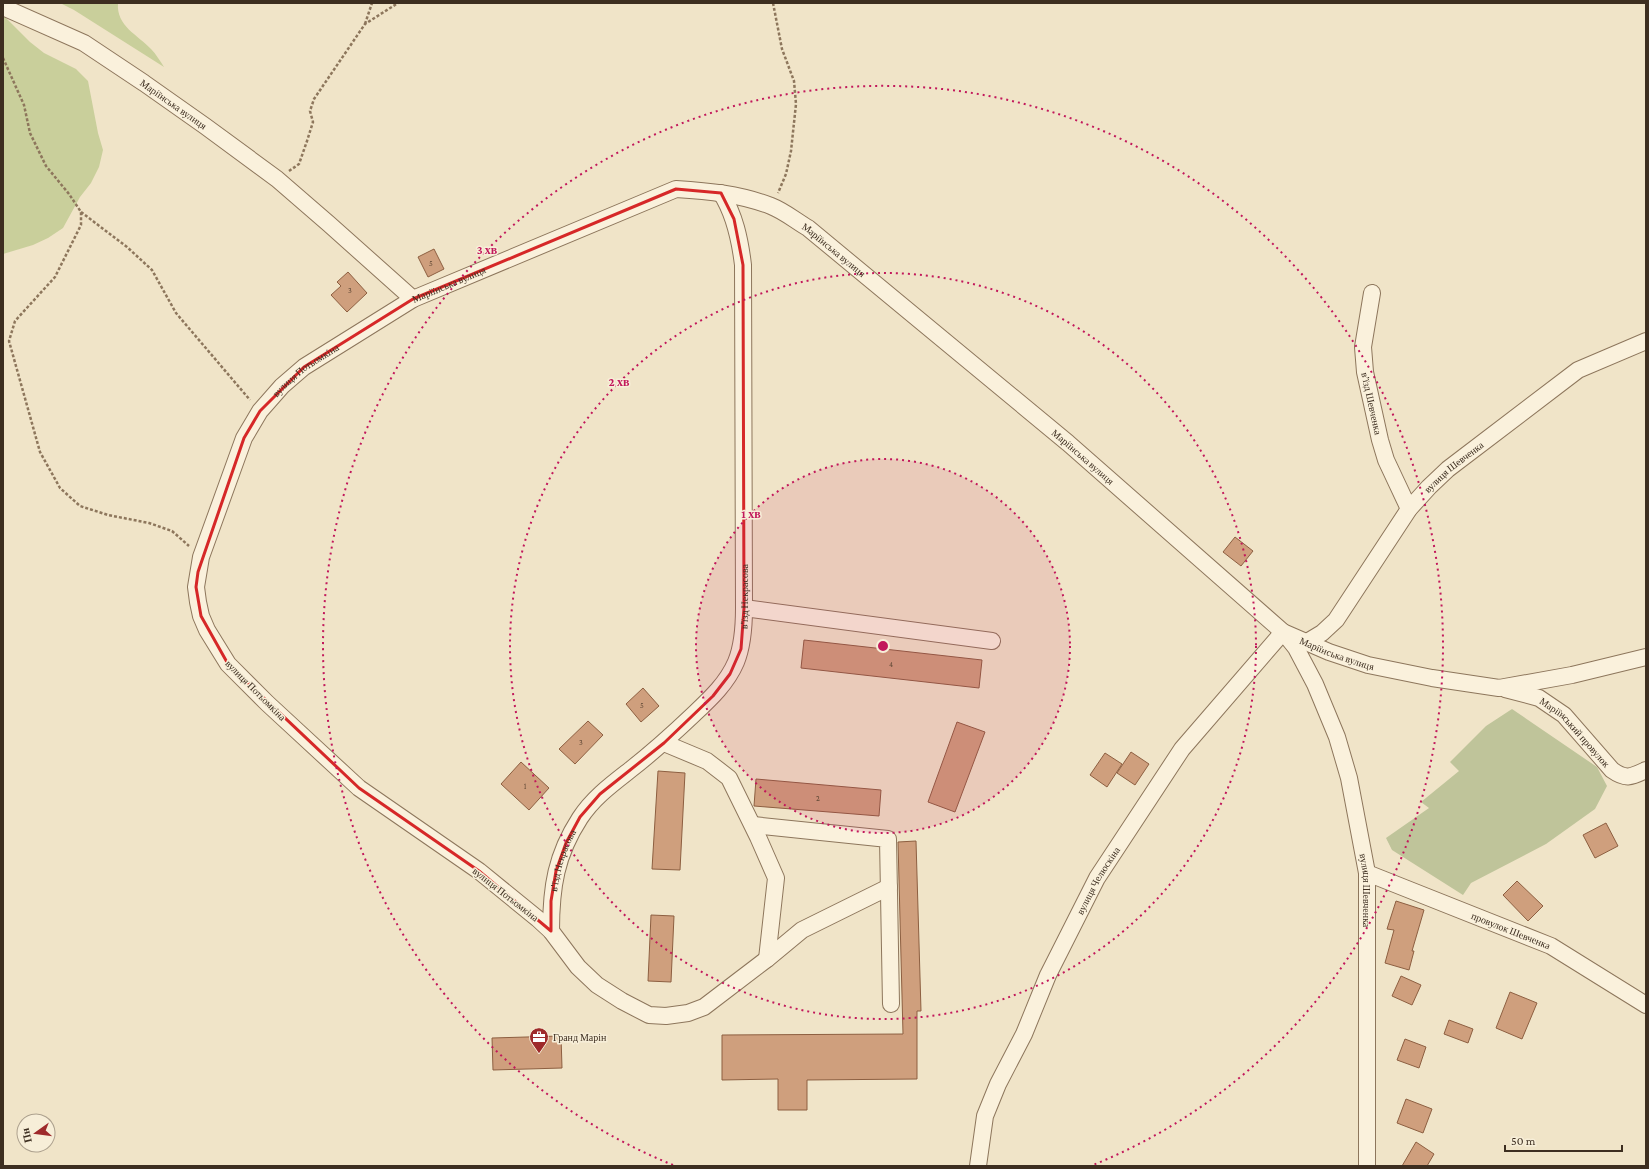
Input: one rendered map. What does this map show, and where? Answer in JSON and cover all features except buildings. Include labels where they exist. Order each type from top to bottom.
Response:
[{"type":"street","name":"Маріїнська вулиця","points":[[3,7],[84,44],[144,83],[277,179],[414,299],[676,189],[721,193],[772,206],[808,228],[1056,433],[1283,632],[1329,652],[1368,664],[1432,678],[1499,688],[1572,675],[1646,657]]},
{"type":"street","name":"в'їзд Некрасова","points":[[551,931],[551,901],[556,871],[566,843],[580,817],[600,794],[664,742],[713,696],[730,674],[741,649],[744,636],[743,265],[739,238],[734,219],[727,202],[721,193]]},
{"type":"street","name":"в’їзд Шевченка","points":[[1372,293],[1363,347],[1364,366],[1380,440],[1386,460],[1409,509]]},
{"type":"street","name":"вулиця Потьомкіна","points":[[414,299],[304,367],[282,386],[260,411],[244,438],[201,557],[196,587],[201,616],[207,630],[228,664],[267,703],[359,788],[479,871],[551,931],[578,967],[597,986],[622,1001],[649,1014],[666,1016],[688,1013],[704,1007],[768,959],[802,930],[889,887]]},
{"type":"street","name":"вулиця Шевченка","points":[[1307,642],[1322,633],[1342,613],[1409,509],[1448,469],[1578,370],[1646,341]]},
{"type":"street","points":[[744,608],[992,641]]},
{"type":"street","name":"вулиця Шевченка","points":[[1283,632],[1296,648],[1315,684],[1337,737],[1349,778],[1367,873],[1367,1166]]},
{"type":"street","name":"вулиця Челюскіна","points":[[978,1166],[985,1116],[996,1090],[1024,1034],[1048,975],[1097,878],[1182,748],[1283,632]]},
{"type":"street","name":"Маріїнський провулок","points":[[1499,688],[1539,698],[1564,715],[1612,770],[1622,777],[1633,776],[1646,770]]},
{"type":"street","points":[[664,742],[708,761],[729,778],[753,825],[776,878],[768,959]]},
{"type":"street","points":[[753,825],[888,839],[891,1004]]},
{"type":"street","name":"провулок Шевченка","points":[[1367,873],[1551,946],[1646,1005]]},
{"type":"path","points":[[277,179],[299,164],[313,122],[310,111],[314,99],[365,24],[372,3]]},
{"type":"path","points":[[365,24],[398,3]]},
{"type":"path","points":[[772,206],[786,174],[791,151],[796,104],[794,82],[782,49],[773,3]]},
{"type":"path","points":[[3,58],[24,105],[30,132],[46,166],[69,194],[81,212],[128,247],[152,270],[176,313],[260,411]]},
{"type":"path","points":[[81,212],[81,225],[55,277],[14,321],[8,341],[40,452],[60,488],[80,506],[108,515],[148,523],[172,531],[201,557]]},
{"type":"highlighted area","points":[[676,189],[721,193],[734,219],[743,265],[744,608],[741,649],[730,674],[713,696],[664,743],[600,794],[580,817],[566,843],[556,871],[551,901],[551,931],[479,871],[359,788],[228,664],[201,616],[196,587],[198,572],[244,438],[260,411],[304,367],[413,299]]},
{"type":"green space","points":[[3,3],[9,3],[6,18],[30,42],[44,53],[76,69],[88,81],[98,133],[103,150],[99,167],[91,183],[80,197],[63,228],[48,238],[33,245],[3,254]]},
{"type":"green space","points":[[60,3],[118,3],[120,18],[124,24],[153,51],[164,67],[74,10]]},
{"type":"green space","points":[[1512,709],[1597,767],[1607,786],[1595,809],[1546,844],[1471,883],[1463,895],[1392,850],[1386,838],[1429,808],[1421,802],[1459,771],[1450,762],[1486,726]]},
{"type":"place","name":"Гранд Марін","points":[[539,1054]]}]
